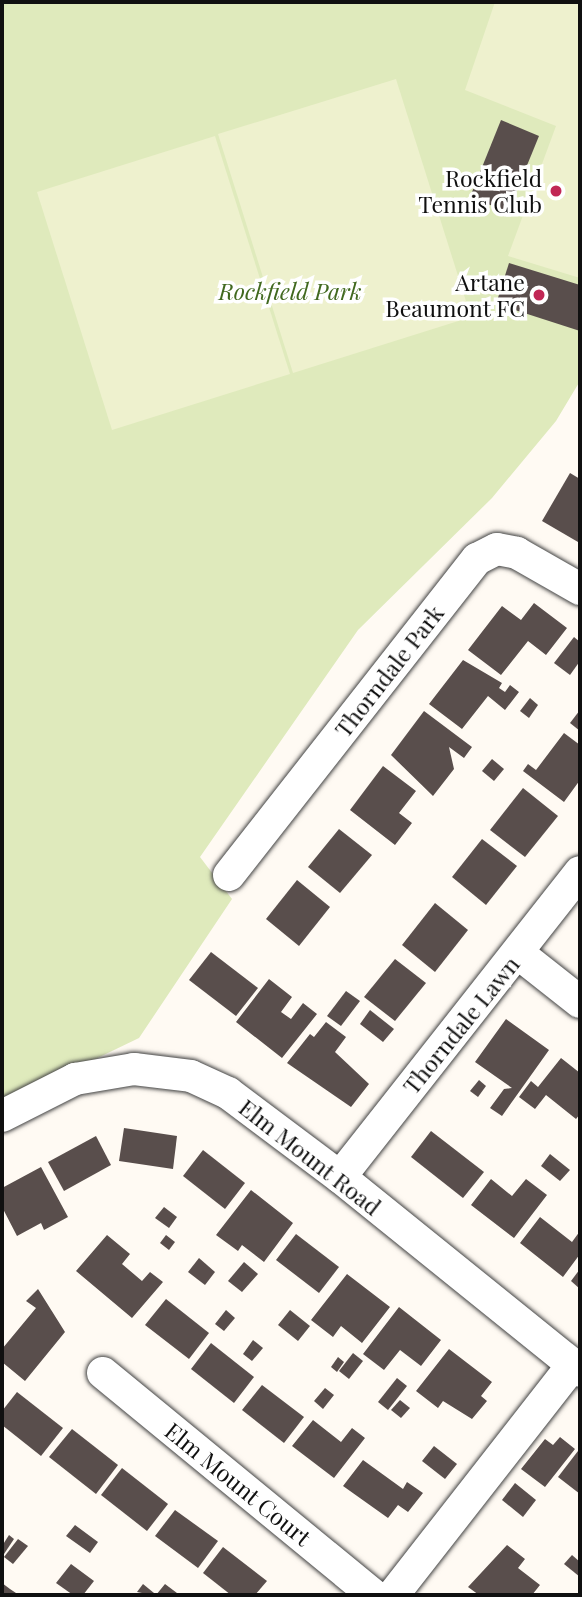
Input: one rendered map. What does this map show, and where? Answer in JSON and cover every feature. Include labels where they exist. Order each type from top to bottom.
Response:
[{"type":"street","name":"Thorndale Park","points":[[229,875],[477,559],[497,549],[517,553],[580,589]]},
{"type":"street","name":"Thorndale Lawn","points":[[340,1177],[519,953],[580,872]]},
{"type":"street","points":[[519,953],[580,1002]]},
{"type":"street","name":"Elm Mount Road","points":[[2,1116],[75,1079],[134,1069],[191,1076],[228,1093],[340,1177],[577,1368]]},
{"type":"street","points":[[393,1595],[577,1368]]},
{"type":"street","name":"Elm Mount Court","points":[[103,1373],[373,1595]]},
{"type":"green space","name":"Rockfield Park","points":[[2,2],[580,2],[580,381],[556,421],[492,498],[358,630],[200,857],[232,899],[139,1038],[2,1104]]},
{"type":"green space","name":"Rockfield Tennis Club","points":[[495,2],[580,2],[580,278],[508,256],[556,126],[465,90]]},
{"type":"green space","points":[[396,79],[471,317],[293,373],[218,134]]},
{"type":"green space","points":[[215,136],[290,374],[112,430],[37,192]]},
{"type":"building","points":[[501,120],[539,136],[508,212],[470,197]]},
{"type":"building","name":"Artane Beaumont FC","points":[[509,263],[580,285],[580,331],[496,304]]},
{"type":"building","points":[[570,473],[580,479],[578,542],[542,521]]},
{"type":"building","points":[[534,603],[567,628],[546,655],[528,641],[501,675],[468,650],[502,606],[521,620]]},
{"type":"building","points":[[574,637],[580,642],[580,661],[570,675],[554,663]]},
{"type":"building","points":[[463,660],[502,683],[499,688],[505,692],[510,685],[519,692],[505,710],[488,696],[462,729],[429,704]]},
{"type":"building","points":[[530,698],[538,705],[529,718],[520,711]]},
{"type":"building","points":[[580,710],[580,731],[570,723]]},
{"type":"building","points":[[424,711],[472,747],[464,758],[449,747],[454,769],[433,796],[391,755]]},
{"type":"building","points":[[564,733],[580,745],[580,780],[564,802],[523,771],[528,764],[536,770]]},
{"type":"building","points":[[492,759],[504,769],[494,781],[482,771]]},
{"type":"building","points":[[383,766],[416,791],[399,813],[412,823],[395,845],[350,810]]},
{"type":"building","points":[[523,788],[558,816],[525,857],[490,830]]},
{"type":"building","points":[[339,829],[372,855],[340,893],[308,867]]},
{"type":"building","points":[[482,839],[517,866],[486,905],[452,877]]},
{"type":"building","points":[[297,880],[330,907],[299,946],[266,919]]},
{"type":"building","points":[[435,903],[468,930],[435,972],[402,945]]},
{"type":"building","points":[[211,952],[258,988],[236,1016],[189,980]]},
{"type":"building","points":[[395,959],[426,983],[395,1021],[364,997]]},
{"type":"building","points":[[269,979],[292,997],[281,1012],[291,1019],[303,1003],[317,1014],[282,1058],[236,1022]]},
{"type":"building","points":[[346,991],[360,1001],[341,1026],[327,1016]]},
{"type":"building","points":[[370,1010],[394,1029],[383,1042],[360,1024]]},
{"type":"building","points":[[506,1019],[549,1050],[502,1116],[490,1108],[504,1089],[512,1088],[475,1062]]},
{"type":"building","points":[[326,1022],[346,1037],[335,1052],[369,1084],[351,1107],[287,1063],[310,1034],[314,1037]]},
{"type":"building","points":[[561,1058],[580,1073],[580,1114],[576,1119],[546,1095],[535,1109],[519,1097],[531,1081],[538,1087]]},
{"type":"building","points":[[479,1080],[486,1086],[478,1097],[470,1091]]},
{"type":"building","points":[[124,1128],[177,1136],[173,1169],[119,1161]]},
{"type":"building","points":[[431,1131],[484,1172],[463,1198],[411,1157]]},
{"type":"building","points":[[96,1136],[111,1165],[64,1191],[48,1162]]},
{"type":"building","points":[[203,1150],[245,1183],[225,1209],[183,1176]]},
{"type":"building","points":[[550,1154],[570,1170],[560,1181],[541,1166]]},
{"type":"building","points":[[41,1167],[68,1217],[44,1230],[41,1223],[17,1236],[2,1207],[2,1188]]},
{"type":"building","points":[[491,1179],[512,1196],[526,1179],[547,1195],[514,1238],[471,1205]]},
{"type":"building","points":[[251,1190],[293,1223],[264,1262],[242,1245],[238,1251],[216,1235]]},
{"type":"building","points":[[164,1207],[177,1217],[169,1228],[155,1218]]},
{"type":"building","points":[[540,1217],[572,1242],[580,1231],[580,1254],[563,1277],[520,1243]]},
{"type":"building","points":[[296,1234],[339,1267],[319,1293],[276,1260]]},
{"type":"building","points":[[107,1235],[130,1254],[122,1264],[142,1281],[150,1272],[163,1282],[132,1318],[76,1271]]},
{"type":"building","points":[[166,1235],[175,1242],[169,1250],[160,1243]]},
{"type":"building","points":[[199,1258],[215,1272],[205,1285],[188,1272]]},
{"type":"building","points":[[244,1262],[258,1274],[242,1292],[228,1281]]},
{"type":"building","points":[[580,1269],[580,1289],[571,1281]]},
{"type":"building","points":[[347,1274],[390,1307],[362,1343],[341,1326],[333,1337],[311,1320]]},
{"type":"building","points":[[38,1289],[65,1332],[25,1381],[2,1362],[2,1349],[36,1308],[26,1301]]},
{"type":"building","points":[[166,1299],[209,1333],[189,1359],[145,1325]]},
{"type":"building","points":[[399,1307],[441,1340],[421,1366],[400,1350],[384,1370],[363,1354]]},
{"type":"building","points":[[226,1310],[235,1318],[224,1331],[215,1324]]},
{"type":"building","points":[[290,1310],[310,1326],[298,1341],[278,1325]]},
{"type":"building","points":[[253,1340],[263,1348],[252,1361],[243,1354]]},
{"type":"building","points":[[211,1343],[254,1377],[234,1403],[191,1369]]},
{"type":"building","points":[[449,1349],[492,1382],[481,1396],[487,1401],[472,1419],[443,1401],[438,1408],[416,1391]]},
{"type":"building","points":[[353,1353],[363,1361],[349,1379],[339,1371]]},
{"type":"building","points":[[338,1357],[344,1362],[337,1372],[331,1367]]},
{"type":"building","points":[[397,1378],[407,1386],[388,1410],[378,1402]]},
{"type":"building","points":[[262,1385],[304,1417],[284,1443],[242,1410]]},
{"type":"building","points":[[325,1388],[334,1395],[323,1409],[314,1401]]},
{"type":"building","points":[[17,1392],[63,1428],[41,1456],[2,1425],[2,1411]]},
{"type":"building","points":[[400,1400],[410,1408],[401,1418],[391,1410]]},
{"type":"building","points":[[313,1420],[341,1442],[352,1428],[365,1438],[334,1478],[292,1446]]},
{"type":"building","points":[[72,1429],[118,1465],[96,1494],[49,1457]]},
{"type":"building","points":[[560,1437],[575,1449],[545,1487],[521,1469],[545,1439],[553,1445]]},
{"type":"building","points":[[434,1446],[457,1464],[445,1479],[422,1461]]},
{"type":"building","points":[[578,1451],[580,1453],[580,1494],[558,1477]]},
{"type":"building","points":[[363,1460],[403,1489],[407,1482],[423,1493],[408,1512],[398,1505],[388,1518],[343,1486]]},
{"type":"building","points":[[122,1468],[168,1504],[147,1531],[101,1495]]},
{"type":"building","points":[[515,1483],[536,1500],[523,1517],[502,1500]]},
{"type":"building","points":[[175,1510],[218,1541],[198,1568],[155,1536]]},
{"type":"building","points":[[75,1525],[98,1542],[90,1553],[66,1536]]},
{"type":"building","points":[[9,1535],[14,1539],[2,1557],[2,1546]]},
{"type":"building","points":[[18,1539],[28,1546],[13,1564],[4,1557]]},
{"type":"building","points":[[507,1545],[525,1559],[518,1568],[540,1585],[532,1595],[479,1595],[468,1587]]},
{"type":"building","points":[[223,1547],[267,1581],[255,1595],[231,1595],[203,1573]]},
{"type":"building","points":[[572,1555],[580,1562],[580,1577],[564,1564]]},
{"type":"building","points":[[71,1564],[94,1581],[83,1595],[73,1595],[56,1583]]},
{"type":"building","points":[[2,1583],[10,1589],[19,1595],[2,1595]]},
{"type":"building","points":[[143,1584],[154,1593],[152,1595],[137,1592]]},
{"type":"building","points":[[165,1584],[177,1593],[180,1595],[156,1595]]},
{"type":"place","name":"Rockfield Tennis Club","points":[[556,191]]},
{"type":"place","name":"Artane Beaumont FC","points":[[539,295]]}]
